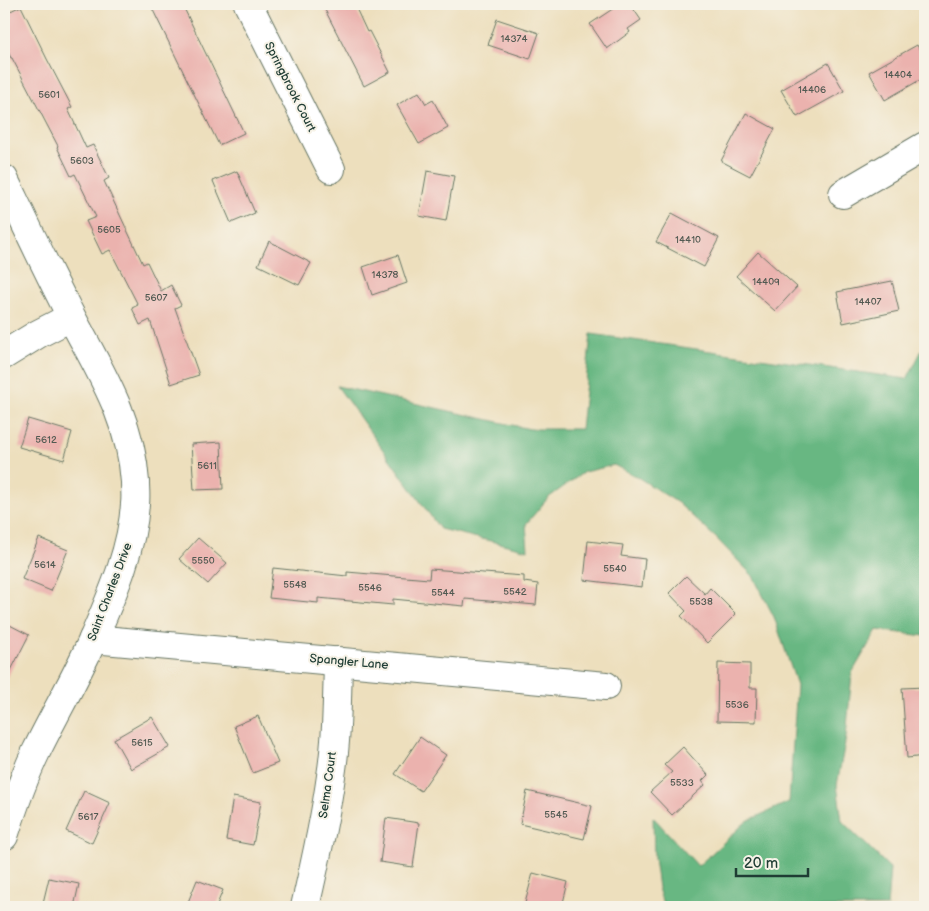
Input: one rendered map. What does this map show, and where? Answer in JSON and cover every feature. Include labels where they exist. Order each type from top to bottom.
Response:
[{"type":"street","name":"Springbrook Court","points":[[248,4],[331,170]]},
{"type":"street","points":[[843,194],[925,146]]},
{"type":"street","name":"Saint Charles Drive","points":[[4,179],[118,409],[126,430],[134,466],[136,502],[132,532],[121,568],[93,638],[35,754],[4,836]]},
{"type":"street","points":[[4,355],[71,317]]},
{"type":"street","name":"Spangler Lane","points":[[93,638],[606,686]]},
{"type":"street","name":"Selma Court","points":[[305,907],[318,853],[331,775],[336,723],[338,661]]},
{"type":"green space","points":[[591,334],[907,379],[925,344],[925,636],[877,630],[852,673],[846,737],[837,785],[842,821],[890,868],[887,907],[664,907],[658,888],[654,858],[653,817],[698,866],[747,821],[789,802],[797,685],[774,617],[753,576],[678,503],[639,478],[614,465],[584,472],[548,498],[526,524],[528,550],[440,529],[337,386],[530,429],[581,429]]},
{"type":"building","points":[[150,4],[182,4],[244,133],[219,145]]},
{"type":"building","points":[[322,4],[354,4],[367,32],[369,31],[390,72],[364,86]]},
{"type":"building","points":[[620,4],[630,4],[641,20],[628,29],[630,32],[607,49],[590,24]]},
{"type":"building","points":[[21,6],[72,107],[68,109],[86,148],[93,145],[109,178],[104,181],[143,264],[147,262],[161,291],[171,285],[181,305],[175,308],[199,375],[171,384],[150,320],[140,325],[132,308],[138,305],[110,250],[102,254],[86,221],[96,217],[75,174],[71,176],[58,146],[4,44],[4,14]]},
{"type":"building","points":[[497,19],[539,33],[530,59],[488,45]]},
{"type":"building","points":[[917,45],[925,60],[925,77],[885,100],[869,72]]},
{"type":"building","points":[[828,63],[844,91],[797,117],[781,90]]},
{"type":"building","points":[[419,92],[426,104],[433,100],[448,128],[419,144],[397,105]]},
{"type":"building","points":[[746,113],[775,129],[750,176],[721,161]]},
{"type":"building","points":[[237,171],[255,213],[231,223],[213,181]]},
{"type":"building","points":[[427,171],[454,176],[446,221],[419,216]]},
{"type":"building","points":[[672,213],[719,238],[704,267],[656,242]]},
{"type":"building","points":[[269,241],[311,263],[299,285],[258,265]]},
{"type":"building","points":[[758,252],[797,287],[775,311],[736,276]]},
{"type":"building","points":[[398,255],[407,283],[372,295],[363,267]]},
{"type":"building","points":[[892,281],[899,311],[843,323],[837,292]]},
{"type":"building","points":[[28,419],[72,432],[64,460],[19,447]]},
{"type":"building","points":[[221,442],[223,489],[194,490],[191,444]]},
{"type":"building","points":[[39,538],[68,550],[51,591],[22,579]]},
{"type":"building","points":[[198,538],[227,563],[208,584],[179,559]]},
{"type":"building","points":[[588,541],[623,545],[621,556],[645,559],[642,587],[584,580]]},
{"type":"building","points":[[273,568],[347,576],[347,572],[429,579],[430,569],[524,576],[524,582],[538,584],[536,605],[465,599],[464,606],[393,599],[393,605],[318,598],[318,603],[269,598]]},
{"type":"building","points":[[686,576],[705,594],[710,588],[736,614],[707,643],[681,616],[686,611],[669,593]]},
{"type":"building","points":[[4,622],[29,635],[4,684]]},
{"type":"building","points":[[718,663],[750,664],[750,688],[757,688],[756,722],[717,721]]},
{"type":"building","points":[[925,687],[925,756],[907,758],[902,688]]},
{"type":"building","points":[[258,716],[278,763],[253,773],[234,726]]},
{"type":"building","points":[[152,717],[170,747],[131,769],[114,739]]},
{"type":"building","points":[[420,737],[446,755],[421,791],[395,774]]},
{"type":"building","points":[[683,747],[708,775],[702,781],[705,785],[672,815],[650,792],[672,772],[664,765]]},
{"type":"building","points":[[84,791],[110,803],[92,843],[66,831]]},
{"type":"building","points":[[527,791],[592,806],[584,839],[520,824]]},
{"type":"building","points":[[233,797],[261,802],[253,845],[226,840]]},
{"type":"building","points":[[386,818],[419,823],[413,867],[380,862]]},
{"type":"building","points":[[533,873],[568,882],[562,907],[524,907]]},
{"type":"building","points":[[49,878],[79,884],[74,907],[42,907]]},
{"type":"building","points":[[197,880],[223,890],[216,907],[186,907]]}]
